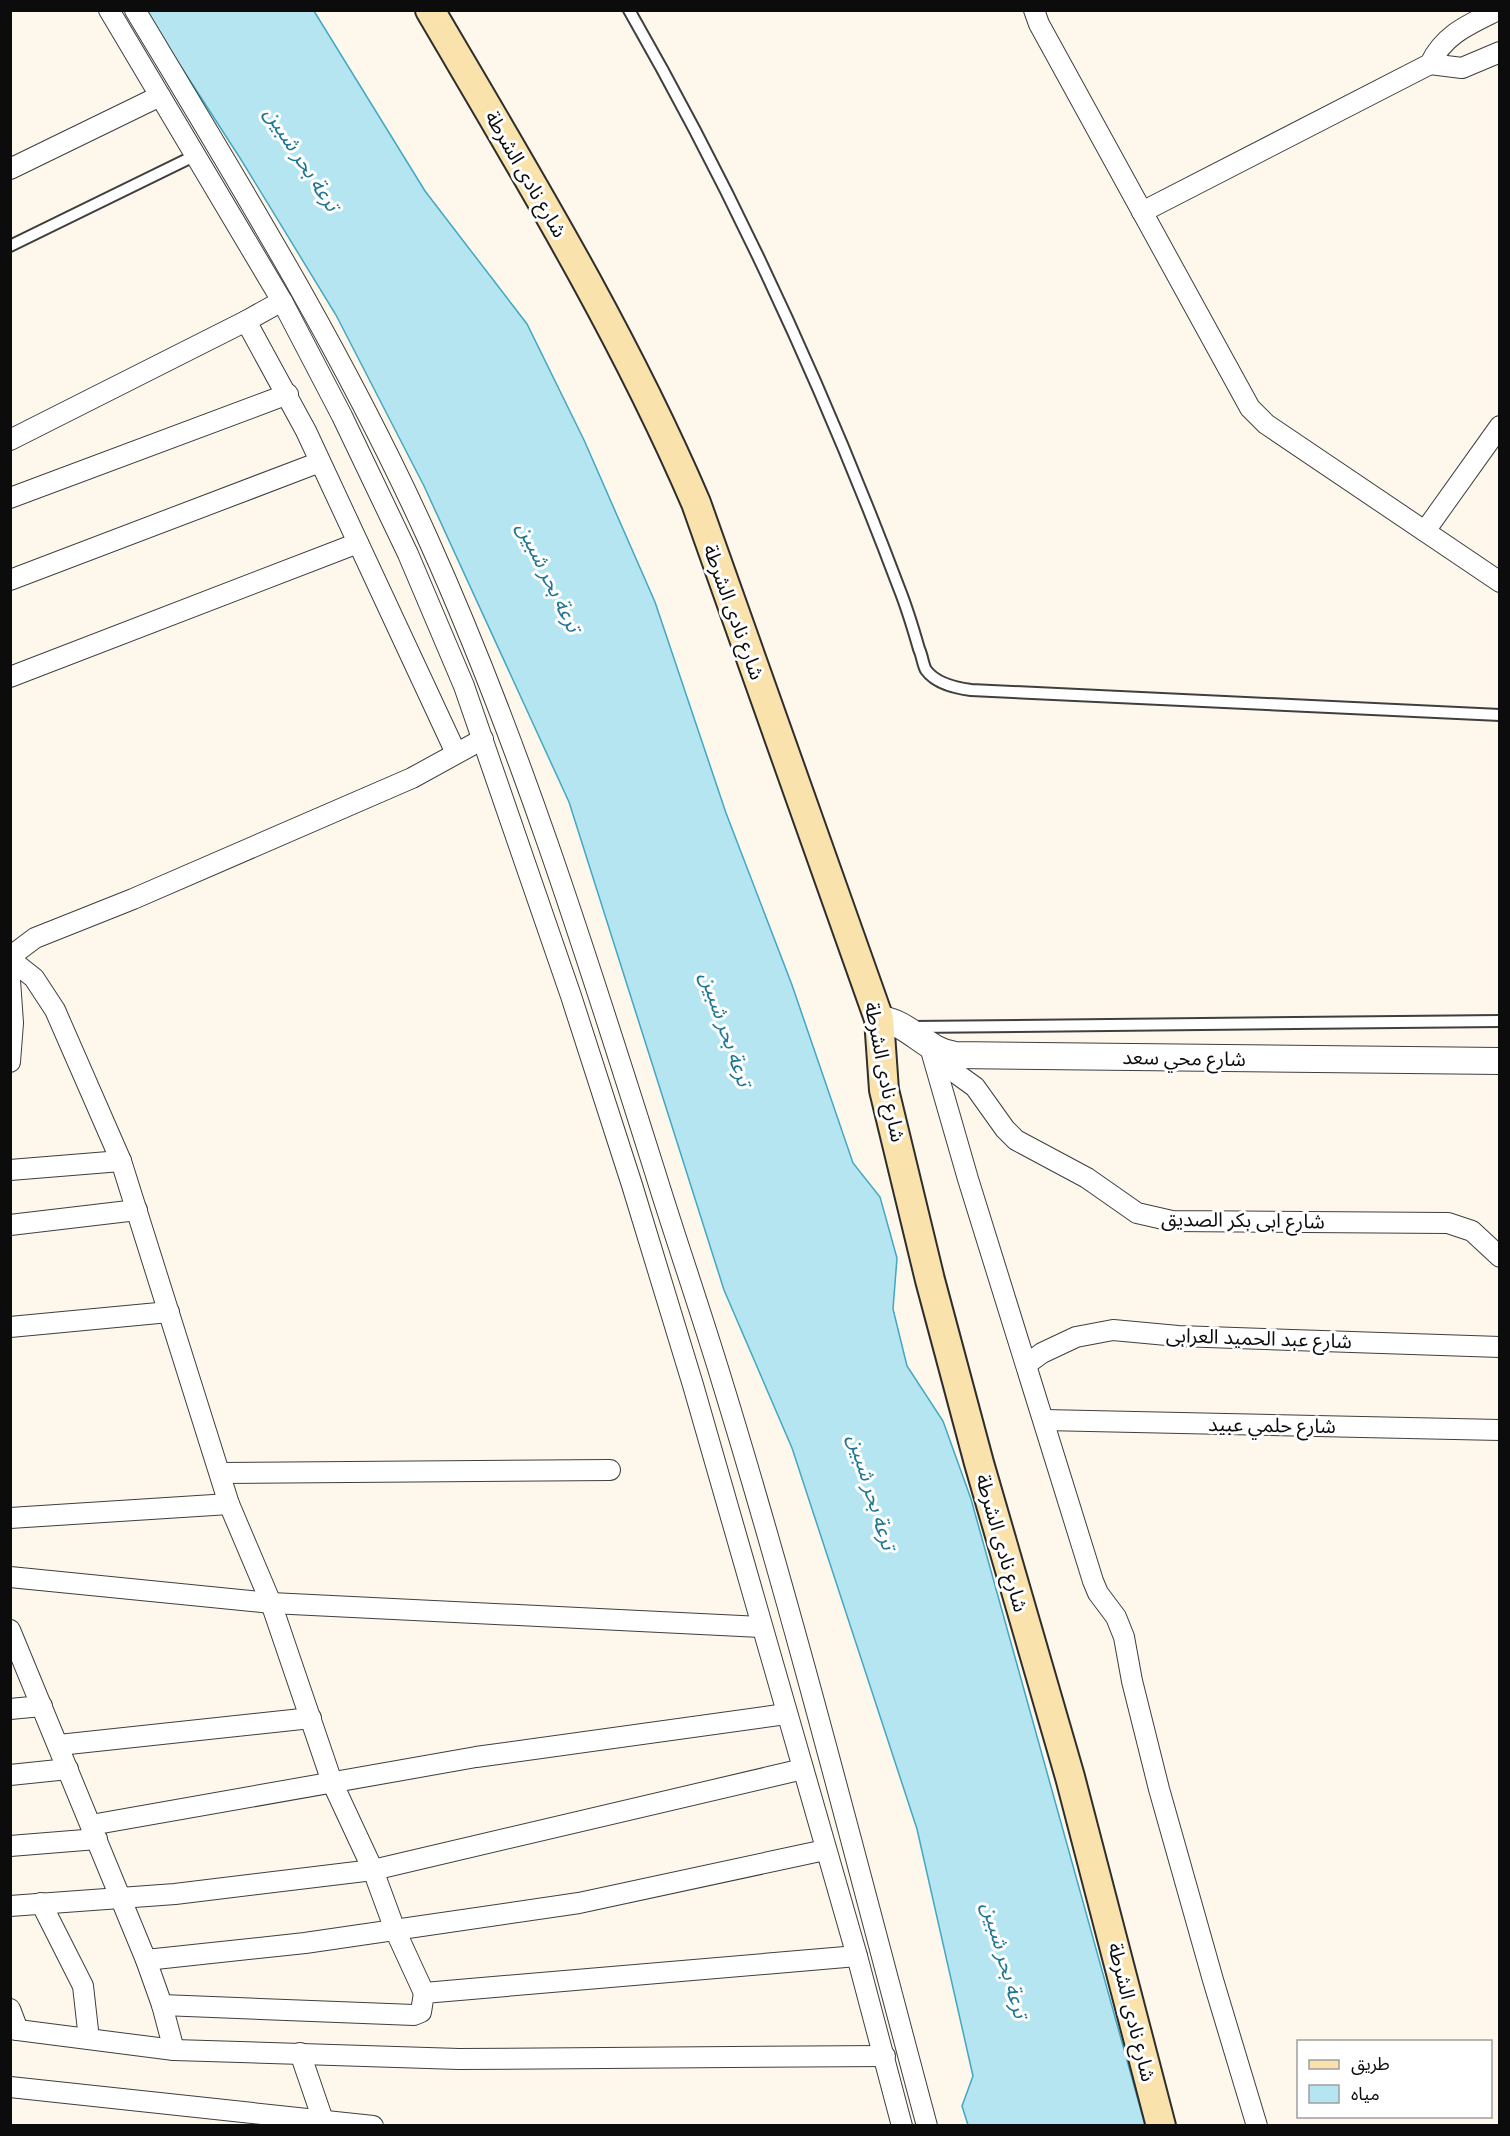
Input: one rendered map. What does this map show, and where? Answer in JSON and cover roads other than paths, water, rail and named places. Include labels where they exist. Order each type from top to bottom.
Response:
[{"type":"main road","name":"شارع نادى الشرطة","points":[[430,10],[589,283],[634,367],[675,454],[696,503],[879,1019],[885,1090],[930,1280],[978,1462],[1073,1788],[1161,2126]]},
{"type":"street","points":[[109,10],[282,301],[342,416],[408,554],[483,739],[632,1185],[693,1385],[857,1956],[902,2126]]},
{"type":"street","points":[[135,10],[364,402],[429,541],[511,735],[598,991],[722,1378],[831,1764],[927,2126]]},
{"type":"street","points":[[1035,10],[1039,24],[1142,212],[1245,399],[1258,417],[1500,582]]},
{"type":"street","points":[[1142,212],[1430,64],[1440,46],[1455,32],[1498,10]]},
{"type":"street","points":[[1430,64],[1462,68],[1500,52]]},
{"type":"street","points":[[10,169],[160,96]]},
{"type":"street","points":[[10,440],[282,301]]},
{"type":"street","points":[[246,321],[288,394],[456,753]]},
{"type":"street","points":[[10,498],[288,394]]},
{"type":"street","points":[[1425,531],[1500,426]]},
{"type":"street","points":[[10,580],[320,462]]},
{"type":"street","points":[[10,677],[358,543]]},
{"type":"street","points":[[10,968],[11,959],[22,947],[35,939],[412,778],[483,739]]},
{"type":"street","points":[[11,959],[34,978],[55,1010],[121,1161],[229,1504],[272,1603],[332,1782],[373,1870],[395,1930],[424,1993],[421,2012],[407,2016],[162,2005]]},
{"type":"street","points":[[10,980],[12,1023],[10,1062]]},
{"type":"street","name":"شارع محي سعد","points":[[879,1019],[890,1020],[906,1027],[930,1047],[955,1055],[1500,1061]]},
{"type":"street","points":[[930,1047],[1093,1581],[1098,1593],[1116,1617],[1124,1637],[1132,1681],[1162,1800],[1257,2126]]},
{"type":"street","name":"شارع ابى بكر الصديق","points":[[930,1047],[951,1069],[975,1087],[1005,1129],[1016,1140],[1087,1178],[1137,1213],[1172,1221],[1448,1222],[1472,1231],[1500,1257]]},
{"type":"street","points":[[10,1170],[121,1161]]},
{"type":"street","points":[[10,1225],[137,1210]]},
{"type":"street","points":[[10,1327],[169,1312]]},
{"type":"street","name":"شارع عبد الحميد العرابى","points":[[1027,1364],[1067,1340],[1113,1330],[1178,1336],[1500,1347]]},
{"type":"street","name":"شارع حلمي عبيد","points":[[1044,1420],[1500,1430]]},
{"type":"street","points":[[221,1473],[610,1470]]},
{"type":"street","points":[[10,1518],[229,1504]]},
{"type":"street","points":[[10,1577],[272,1603],[761,1628]]},
{"type":"street","points":[[12,1637],[146,1960],[162,2005],[174,2050]]},
{"type":"street","points":[[10,1709],[42,1706]]},
{"type":"street","points":[[10,1846],[94,1832],[332,1782],[476,1757],[786,1714]]},
{"type":"street","points":[[59,1746],[311,1718]]},
{"type":"street","points":[[10,1906],[120,1896],[175,1894],[373,1870],[803,1768]]},
{"type":"street","points":[[10,1775],[68,1769]]},
{"type":"street","points":[[146,1960],[395,1930],[579,1904],[825,1850]]},
{"type":"street","points":[[41,1903],[83,1986],[89,2039]]},
{"type":"street","points":[[424,1993],[857,1956]]},
{"type":"street","points":[[10,2009],[14,2029],[174,2050],[459,2059],[885,2056]]},
{"type":"street","points":[[300,2053],[324,2122]]},
{"type":"street","points":[[10,2087],[373,2126]]},
{"type":"lane","points":[[628,10],[669,80],[737,211],[795,335],[858,480],[927,670],[938,680],[953,687],[971,690],[1500,715]]},
{"type":"lane","points":[[10,246],[196,155]]},
{"type":"lane","points":[[906,1027],[1500,1021]]},
{"type":"water","name":"ترعة بحر شبين","points":[[145,11],[314,11],[425,191],[527,324],[584,440],[655,602],[726,813],[792,985],[853,1163],[880,1197],[897,1258],[893,1309],[907,1366],[943,1421],[971,1499],[1145,2125],[968,2125],[962,2106],[973,2076],[917,1829],[792,1448],[724,1290],[569,802],[424,486],[336,315],[240,158]]}]
